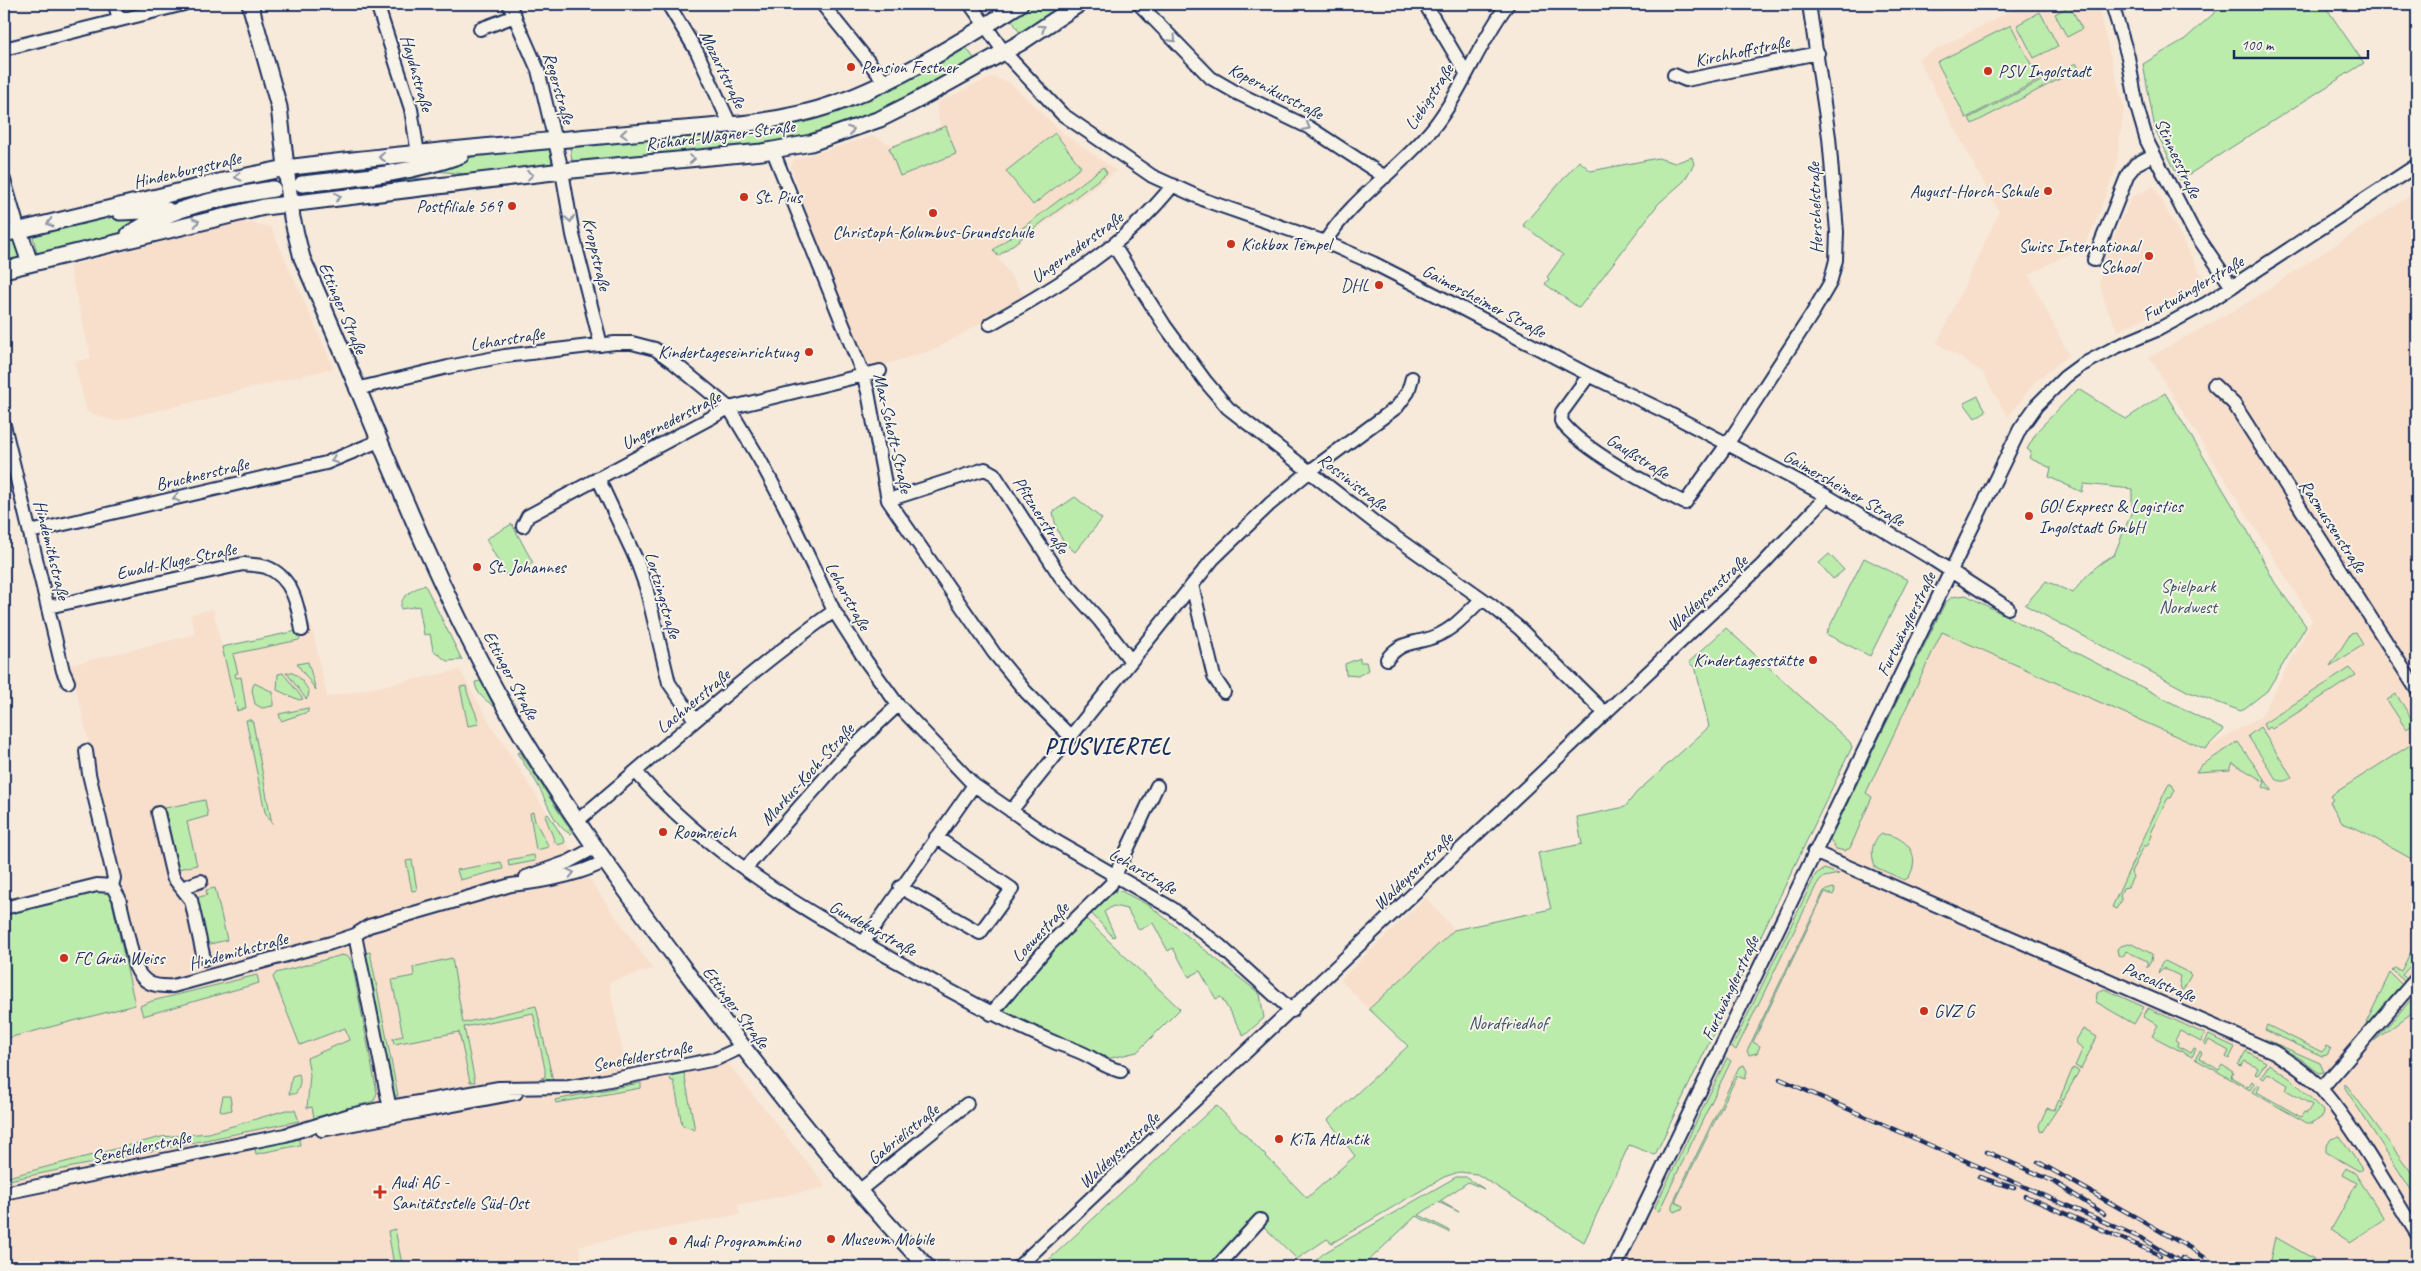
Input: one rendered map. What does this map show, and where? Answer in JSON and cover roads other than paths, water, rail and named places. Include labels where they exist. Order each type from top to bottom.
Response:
[{"type":"main road","name":"Ettinger Straße","points":[[250,4],[279,108],[290,204],[300,252],[433,567],[508,712],[577,821],[742,1047],[860,1190],[927,1267]]},
{"type":"main road","name":"Richard-Wagner-Straße","points":[[286,168],[730,124],[792,115],[834,104],[885,82],[1020,4]]},
{"type":"main road","name":"Richard-Wagner-Straße","points":[[290,204],[562,171],[773,151],[811,142],[880,119],[1004,52],[1079,4]]},
{"type":"main road","name":"Richard-Wagner-Straße","points":[[390,175],[433,165],[476,148]]},
{"type":"main road","name":"Hindenburgstraße","points":[[4,234],[286,168]]},
{"type":"main road","name":"Richard-Wagner-Straße","points":[[302,184],[390,175],[430,174],[482,181]]},
{"type":"main road","name":"Hindenburgstraße","points":[[96,211],[148,212],[182,209],[273,189]]},
{"type":"main road","name":"Hindenburgstraße","points":[[4,270],[209,219],[290,204]]},
{"type":"main road","name":"Hindenburgstraße","points":[[117,242],[143,225],[182,209]]},
{"type":"main road","points":[[20,231],[30,264]]},
{"type":"street","points":[[115,4],[119,20]]},
{"type":"street","points":[[4,49],[184,4]]},
{"type":"street","name":"Haydnstraße","points":[[377,4],[411,109],[418,154]]},
{"type":"street","name":"Regerstraße","points":[[509,4],[516,16],[538,70],[562,171]]},
{"type":"street","name":"Mozartstraße","points":[[668,4],[697,52],[730,124]]},
{"type":"street","points":[[822,4],[885,82]]},
{"type":"street","name":"Gaimersheimer Straße","points":[[970,4],[1004,52],[1062,114],[1152,176],[1207,201],[1324,242],[1373,263],[1589,375],[1728,443],[1827,496],[2008,608]]},
{"type":"street","name":"Kopernikusstraße","points":[[1139,4],[1211,78],[1237,93],[1310,128],[1338,144],[1385,177]]},
{"type":"street","points":[[1424,4],[1466,73]]},
{"type":"street","name":"Liebigstraße","points":[[1324,242],[1334,226],[1420,144],[1434,126],[1495,21],[1508,4]]},
{"type":"street","name":"Herschelstraße","points":[[1728,443],[1812,314],[1830,283],[1836,260],[1837,232],[1832,171],[1818,53],[1809,4]]},
{"type":"street","name":"Stinnesstraße","points":[[2112,4],[2128,57],[2141,124],[2154,155],[2193,230],[2232,287]]},
{"type":"street","points":[[480,29],[516,16]]},
{"type":"street","name":"Kirchhoffstraße","points":[[1674,75],[1686,80],[1818,53]]},
{"type":"street","name":"Max-Schott-Straße","points":[[773,151],[863,374],[888,500],[994,653],[1026,692],[1071,736]]},
{"type":"street","points":[[2094,260],[2128,174],[2136,164],[2154,155]]},
{"type":"street","name":"Furtwänglerstraße","points":[[1615,1267],[2020,429],[2050,391],[2065,377],[2098,356],[2182,318],[2417,165]]},
{"type":"street","name":"Kroppstraße","points":[[562,171],[573,235],[601,345]]},
{"type":"street","points":[[4,180],[20,231]]},
{"type":"street","name":"Ungernederstraße","points":[[990,324],[1055,288],[1114,246],[1153,210],[1173,185]]},
{"type":"street","name":"Rossinistraße","points":[[1114,246],[1170,333],[1228,408],[1378,525],[1482,598],[1519,628],[1605,713]]},
{"type":"street","name":"Leharstraße","points":[[356,388],[448,366],[505,356],[632,343],[655,349],[674,362],[729,408],[760,460],[834,611],[866,661],[898,706],[974,785],[1052,839],[1173,909],[1219,945],[1292,1010]]},
{"type":"street","name":"Ungernederstraße","points":[[522,526],[528,516],[729,408],[880,371]]},
{"type":"street","name":"Gaußstraße","points":[[1589,375],[1562,412],[1561,420],[1566,428],[1643,482],[1685,503],[1728,443]]},
{"type":"street","points":[[1011,811],[1192,585],[1233,539],[1270,504],[1310,471],[1397,407],[1408,392],[1412,378]]},
{"type":"street","name":"Rasmussenstraße","points":[[2214,385],[2234,404],[2417,690]]},
{"type":"street","name":"Hindemithstraße","points":[[4,425],[8,460],[30,532],[63,671],[68,682]]},
{"type":"street","name":"Brucknerstraße","points":[[30,532],[326,463],[379,442]]},
{"type":"street","name":"Pfitznerstraße","points":[[888,500],[985,470],[994,474],[1060,576],[1100,621],[1131,661]]},
{"type":"street","name":"Lortzingstraße","points":[[598,478],[639,566],[646,587],[669,683],[695,720]]},
{"type":"street","name":"Waldeysenstraße","points":[[1018,1267],[1763,564],[1827,496]]},
{"type":"street","name":"Ewald-Kluge-Straße","points":[[48,607],[243,564],[267,567],[283,578],[296,598],[302,630]]},
{"type":"street","points":[[1192,585],[1214,677],[1224,692]]},
{"type":"street","points":[[1387,658],[1396,647],[1436,636],[1452,626],[1482,598]]},
{"type":"street","name":"Lachnerstraße","points":[[577,821],[695,720],[795,639],[834,611]]},
{"type":"street","name":"Markus-Koch-Straße","points":[[745,868],[845,755],[898,706]]},
{"type":"street","name":"Hindemithstraße","points":[[86,751],[89,774],[114,878],[112,886],[119,898],[135,966],[144,980],[158,987],[173,986],[208,977],[354,936],[369,926],[511,885],[536,882],[588,869],[605,861]]},
{"type":"street","name":"Gundekarstraße","points":[[636,772],[680,817],[745,868],[807,910],[991,1014],[1090,1057],[1110,1069],[1121,1072]]},
{"type":"street","points":[[863,943],[900,887],[974,785]]},
{"type":"street","name":"Loewestraße","points":[[991,1014],[1050,944],[1111,884],[1157,786]]},
{"type":"street","points":[[158,813],[173,877],[191,900],[204,959]]},
{"type":"street","points":[[900,887],[980,933],[1012,889],[936,837]]},
{"type":"street","name":"Hindemithstraße","points":[[511,885],[523,878],[574,859],[596,847]]},
{"type":"street","name":"Pascalstraße","points":[[1814,852],[2245,1038],[2288,1062],[2321,1089],[2339,1112],[2417,1234]]},
{"type":"street","points":[[182,888],[201,881]]},
{"type":"street","points":[[4,908],[97,885],[112,886]]},
{"type":"street","points":[[354,936],[391,1112]]},
{"type":"street","points":[[2321,1089],[2417,978]]},
{"type":"street","name":"Senefelderstraße","points":[[4,1193],[285,1135],[350,1115],[391,1112],[499,1088],[589,1084],[716,1058],[742,1047]]},
{"type":"street","name":"Gabrielistraße","points":[[860,1190],[967,1104]]},
{"type":"street","points":[[1217,1267],[1260,1220]]},
{"type":"railway","points":[[1780,1079],[2143,1239],[2189,1267]]},
{"type":"railway","points":[[1987,1152],[2053,1181],[2104,1214]]},
{"type":"railway","points":[[2038,1162],[2192,1249],[2219,1267]]},
{"type":"railway","points":[[1979,1177],[2014,1188]]},
{"type":"railway","points":[[2025,1196],[2160,1255]]},
{"type":"railway","points":[[2182,1258],[2203,1267]]},
{"type":"railway","points":[[2234,1262],[2239,1267]]},
{"type":"place","name":"Pension Festner","points":[[851,67]]},
{"type":"place","name":"PSV Ingolstadt","points":[[1988,71]]},
{"type":"place","name":"August-Horch-Schule","points":[[2048,191]]},
{"type":"place","name":"St. Pius","points":[[744,197]]},
{"type":"place","name":"Postfiliale 569","points":[[512,206]]},
{"type":"place","name":"Christoph-Kolumbus-Grundschule","points":[[933,213]]},
{"type":"place","name":"Kickbox Tempel","points":[[1231,244]]},
{"type":"place","name":"Swiss International School","points":[[2149,256]]},
{"type":"place","name":"DHL","points":[[1379,285]]},
{"type":"place","name":"Kindertageseinrichtung","points":[[809,352]]},
{"type":"place","name":"GO! Express & Logistics Ingolstadt GmbH","points":[[2029,516]]},
{"type":"place","name":"St. Johannes","points":[[477,567]]},
{"type":"place","name":"Kindertagesstätte","points":[[1813,660]]},
{"type":"place","name":"Roomreich","points":[[663,832]]},
{"type":"place","name":"FC Grün Weiss","points":[[64,958]]},
{"type":"place","name":"GVZ G","points":[[1924,1011]]},
{"type":"place","name":"KiTa Atlantik","points":[[1279,1139]]},
{"type":"place","name":"Audi AG - Sanitätsstelle Süd-Ost","points":[[380,1192]]},
{"type":"place","name":"Museum Mobile","points":[[831,1239]]},
{"type":"place","name":"Audi Programmkino","points":[[673,1241]]},
{"type":"district","name":"PIUSVIERTEL","points":[[1108,746]]},
{"type":"park label","name":"Spielpark Nordwest","points":[[2188,596]]},
{"type":"park label","name":"Nordfriedhof","points":[[1508,1023]]}]
